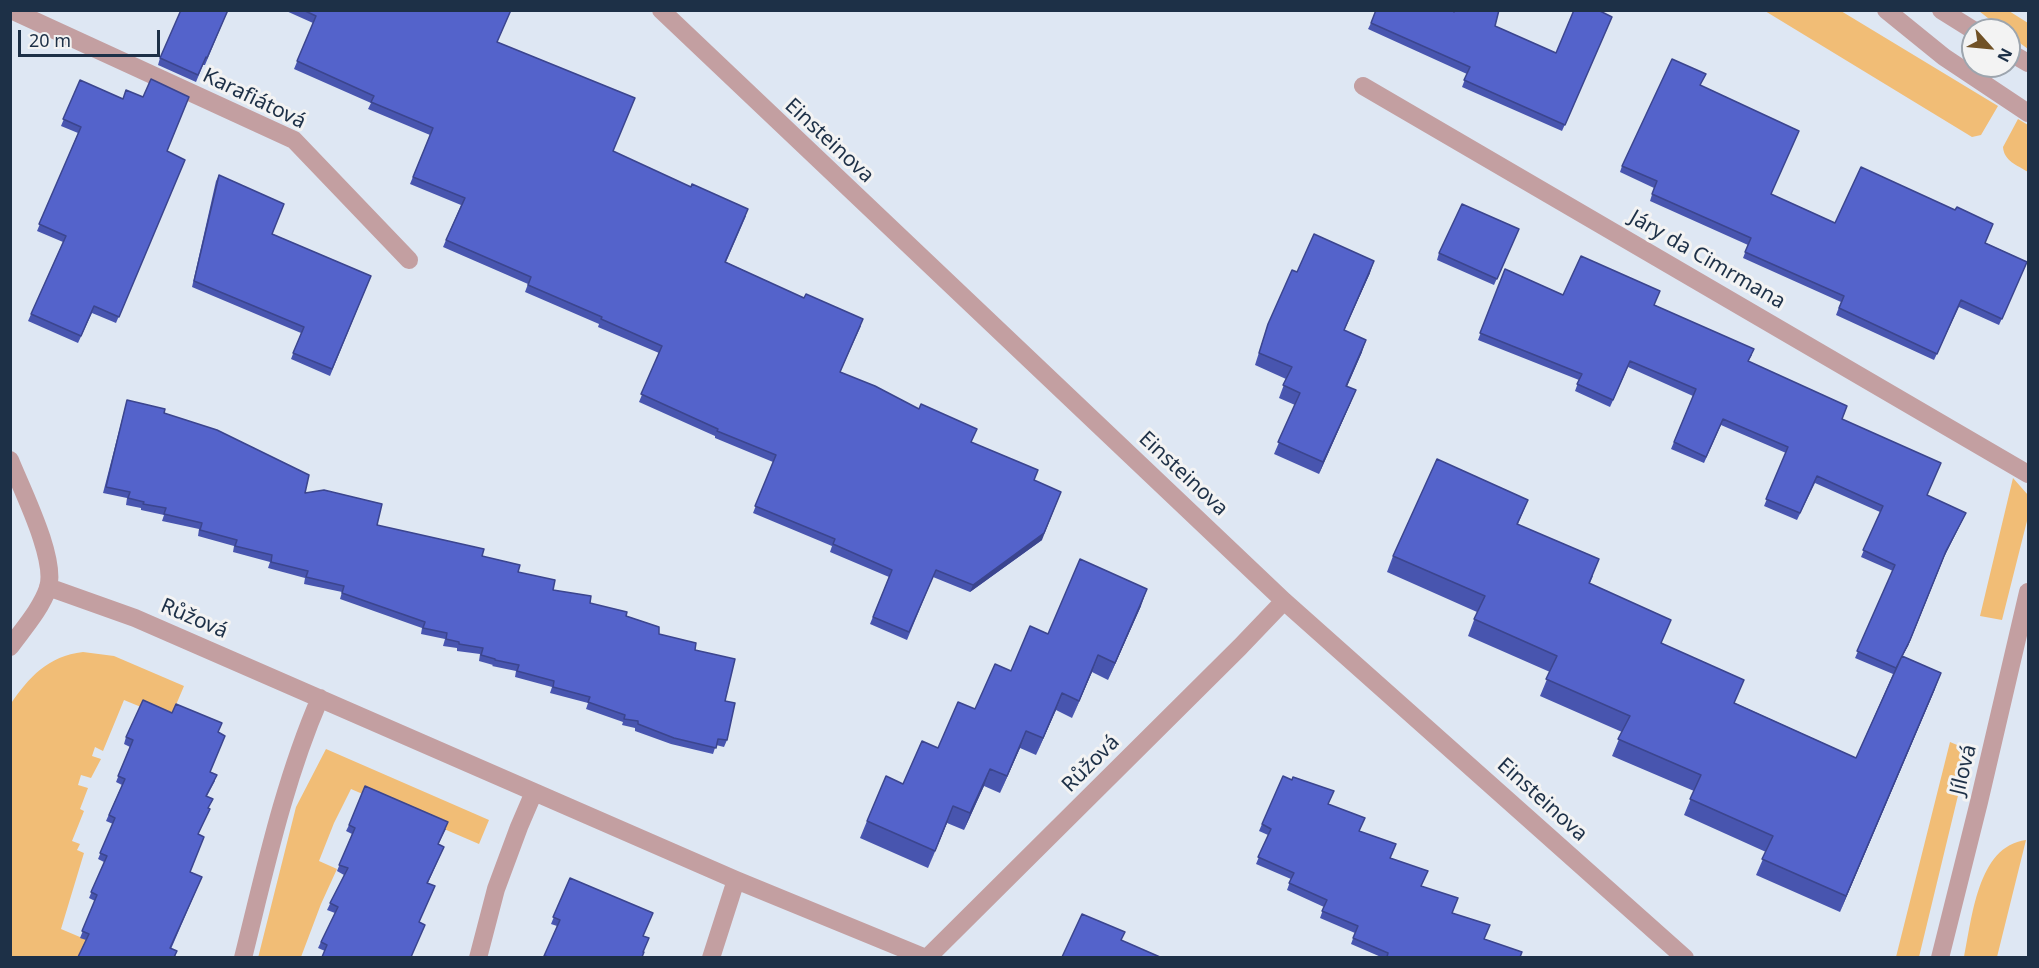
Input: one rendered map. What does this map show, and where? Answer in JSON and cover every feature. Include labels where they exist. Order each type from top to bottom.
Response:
[{"type":"street","name":"Karafiátová","points":[[11,10],[294,140],[409,260]]},
{"type":"street","name":"Einsteinova","points":[[661,10],[1284,601],[1685,957]]},
{"type":"street","points":[[1886,10],[1944,57],[2028,113]]},
{"type":"street","points":[[1941,10],[1961,22]]},
{"type":"street","name":"Járy da Cimrmana","points":[[1362,86],[2028,474]]},
{"type":"street","points":[[10,460],[43,541],[50,569],[48,587],[31,618],[10,647]]},
{"type":"street","name":"Růžová","points":[[48,587],[135,618],[736,880],[927,957],[1284,601]]},
{"type":"street","name":"Jílová","points":[[1940,957],[2028,592]]},
{"type":"street","points":[[243,957],[289,781],[304,734],[320,698]]},
{"type":"street","points":[[478,957],[496,889],[534,792]]},
{"type":"street","points":[[711,957],[736,880]]},
{"type":"shaded area","points":[[1765,11],[1841,11],[1998,106],[1981,135],[1972,137]]},
{"type":"shaded area","points":[[1979,11],[2009,11],[2020,18],[1988,18]]},
{"type":"shaded area","points":[[2021,19],[2028,23],[2028,49],[2021,44]]},
{"type":"shaded area","points":[[2018,119],[2028,125],[2028,172],[2008,159],[2003,147]]},
{"type":"shaded area","points":[[2013,478],[2028,495],[2028,517],[2002,620],[1980,616]]},
{"type":"shaded area","points":[[83,652],[114,656],[184,686],[170,719],[124,700],[103,751],[95,747],[92,756],[101,759],[91,778],[81,775],[78,785],[88,788],[80,809],[84,811],[72,841],[80,844],[77,850],[84,853],[61,929],[87,940],[79,957],[11,958],[10,705],[24,685],[50,663],[71,654]]},
{"type":"shaded area","points":[[1950,742],[1969,750],[1919,957],[1896,957]]},
{"type":"shaded area","points":[[326,749],[489,820],[479,844],[351,789],[319,861],[337,869],[301,957],[258,958],[296,807]]},
{"type":"shaded area","points":[[2026,840],[1997,957],[1964,957],[1974,905],[1987,870],[1997,856],[2010,845]]},
{"type":"building","points":[[181,10],[228,10],[198,75],[160,58]]},
{"type":"building","points":[[303,10],[511,10],[497,42],[635,98],[613,151],[691,187],[692,184],[748,209],[725,262],[804,298],[806,294],[863,319],[840,372],[875,386],[919,409],[921,404],[977,429],[971,442],[1038,470],[1034,480],[1061,492],[1044,533],[973,585],[936,570],[909,632],[873,617],[892,570],[833,544],[835,539],[755,506],[776,455],[717,431],[718,429],[641,394],[662,346],[528,285],[531,277],[446,240],[465,198],[413,177],[433,128],[371,102],[374,96],[297,61],[316,16]]},
{"type":"building","points":[[1376,10],[1451,10],[1454,12],[1455,10],[1499,10],[1495,26],[1556,53],[1574,10],[1598,10],[1612,17],[1565,125],[1464,80],[1470,67],[1371,23]]},
{"type":"building","points":[[1672,59],[1706,74],[1700,85],[1799,131],[1771,194],[1835,223],[1861,167],[1955,210],[1957,207],[1993,224],[1985,243],[2027,262],[2002,319],[1961,300],[1937,354],[1839,308],[1844,296],[1745,252],[1751,238],[1652,194],[1657,181],[1622,166]]},
{"type":"building","points":[[151,79],[189,97],[167,151],[185,160],[119,317],[94,306],[81,336],[31,314],[66,236],[39,224],[81,127],[63,119],[80,80],[123,99],[126,90],[143,97]]},
{"type":"building","points":[[219,175],[284,204],[272,234],[371,276],[332,369],[293,353],[304,327],[194,281]]},
{"type":"building","points":[[1462,204],[1519,229],[1497,279],[1439,253]]},
{"type":"building","points":[[1314,234],[1374,261],[1344,330],[1366,340],[1346,386],[1356,390],[1323,462],[1278,442],[1300,393],[1283,385],[1292,367],[1259,353],[1268,324],[1292,270],[1297,272]]},
{"type":"building","points":[[1581,256],[1660,291],[1654,305],[1754,349],[1748,361],[1847,406],[1842,419],[1941,463],[1927,495],[1966,513],[1946,551],[1910,640],[1896,668],[1857,651],[1895,565],[1863,550],[1883,506],[1817,476],[1800,513],[1766,499],[1788,447],[1723,419],[1706,457],[1674,442],[1696,389],[1630,361],[1613,400],[1577,384],[1582,374],[1480,333],[1505,269],[1563,295]]},
{"type":"building","points":[[127,400],[165,409],[164,413],[217,430],[309,475],[305,493],[324,490],[382,504],[377,525],[484,549],[482,556],[520,565],[518,572],[555,580],[553,590],[591,596],[590,603],[627,612],[626,616],[659,627],[659,634],[696,643],[695,650],[735,659],[725,701],[735,703],[727,740],[718,739],[716,748],[674,738],[638,724],[638,721],[624,719],[625,715],[588,702],[590,697],[553,687],[554,681],[517,671],[519,665],[481,655],[483,648],[459,644],[459,642],[446,639],[447,633],[423,628],[425,622],[342,593],[344,586],[306,577],[308,571],[271,562],[272,555],[235,546],[237,540],[200,530],[202,523],[164,514],[166,508],[143,504],[144,502],[128,498],[130,492],[106,487]]},
{"type":"building","points":[[1437,459],[1528,500],[1517,524],[1599,559],[1589,583],[1671,620],[1661,643],[1744,680],[1734,703],[1856,758],[1902,656],[1941,673],[1846,896],[1762,859],[1773,836],[1690,799],[1701,775],[1618,739],[1630,716],[1546,679],[1557,656],[1474,619],[1485,596],[1393,556]]},
{"type":"building","points":[[1080,559],[1147,589],[1115,663],[1098,655],[1079,701],[1062,693],[1043,738],[1026,731],[1007,776],[990,769],[970,813],[953,806],[935,851],[867,821],[886,776],[903,784],[922,741],[938,748],[958,702],[975,709],[995,664],[1011,671],[1030,626],[1048,634]]},
{"type":"building","points":[[143,700],[172,713],[176,704],[222,723],[218,732],[225,736],[210,772],[217,775],[206,796],[213,799],[198,834],[204,837],[190,872],[202,877],[170,948],[177,951],[174,957],[78,957],[89,934],[82,931],[97,895],[91,892],[107,856],[100,853],[115,818],[109,815],[125,779],[118,776],[133,740],[126,737]]},
{"type":"building","points":[[1283,776],[1292,780],[1293,777],[1334,791],[1328,804],[1365,818],[1359,831],[1396,844],[1390,858],[1428,871],[1421,886],[1458,898],[1452,913],[1490,925],[1484,939],[1522,952],[1520,957],[1387,957],[1388,953],[1353,938],[1358,926],[1322,911],[1327,900],[1289,883],[1294,873],[1258,857],[1271,829],[1262,824]]},
{"type":"building","points":[[365,786],[448,822],[438,844],[444,847],[427,883],[435,886],[419,922],[425,925],[411,957],[322,957],[327,945],[321,942],[338,907],[330,903],[348,868],[339,865],[355,828],[349,825]]},
{"type":"building","points":[[570,878],[653,913],[643,936],[649,938],[642,957],[544,956],[560,920],[553,917]]},
{"type":"building","points":[[1082,914],[1125,932],[1121,940],[1160,957],[1062,957]]}]
